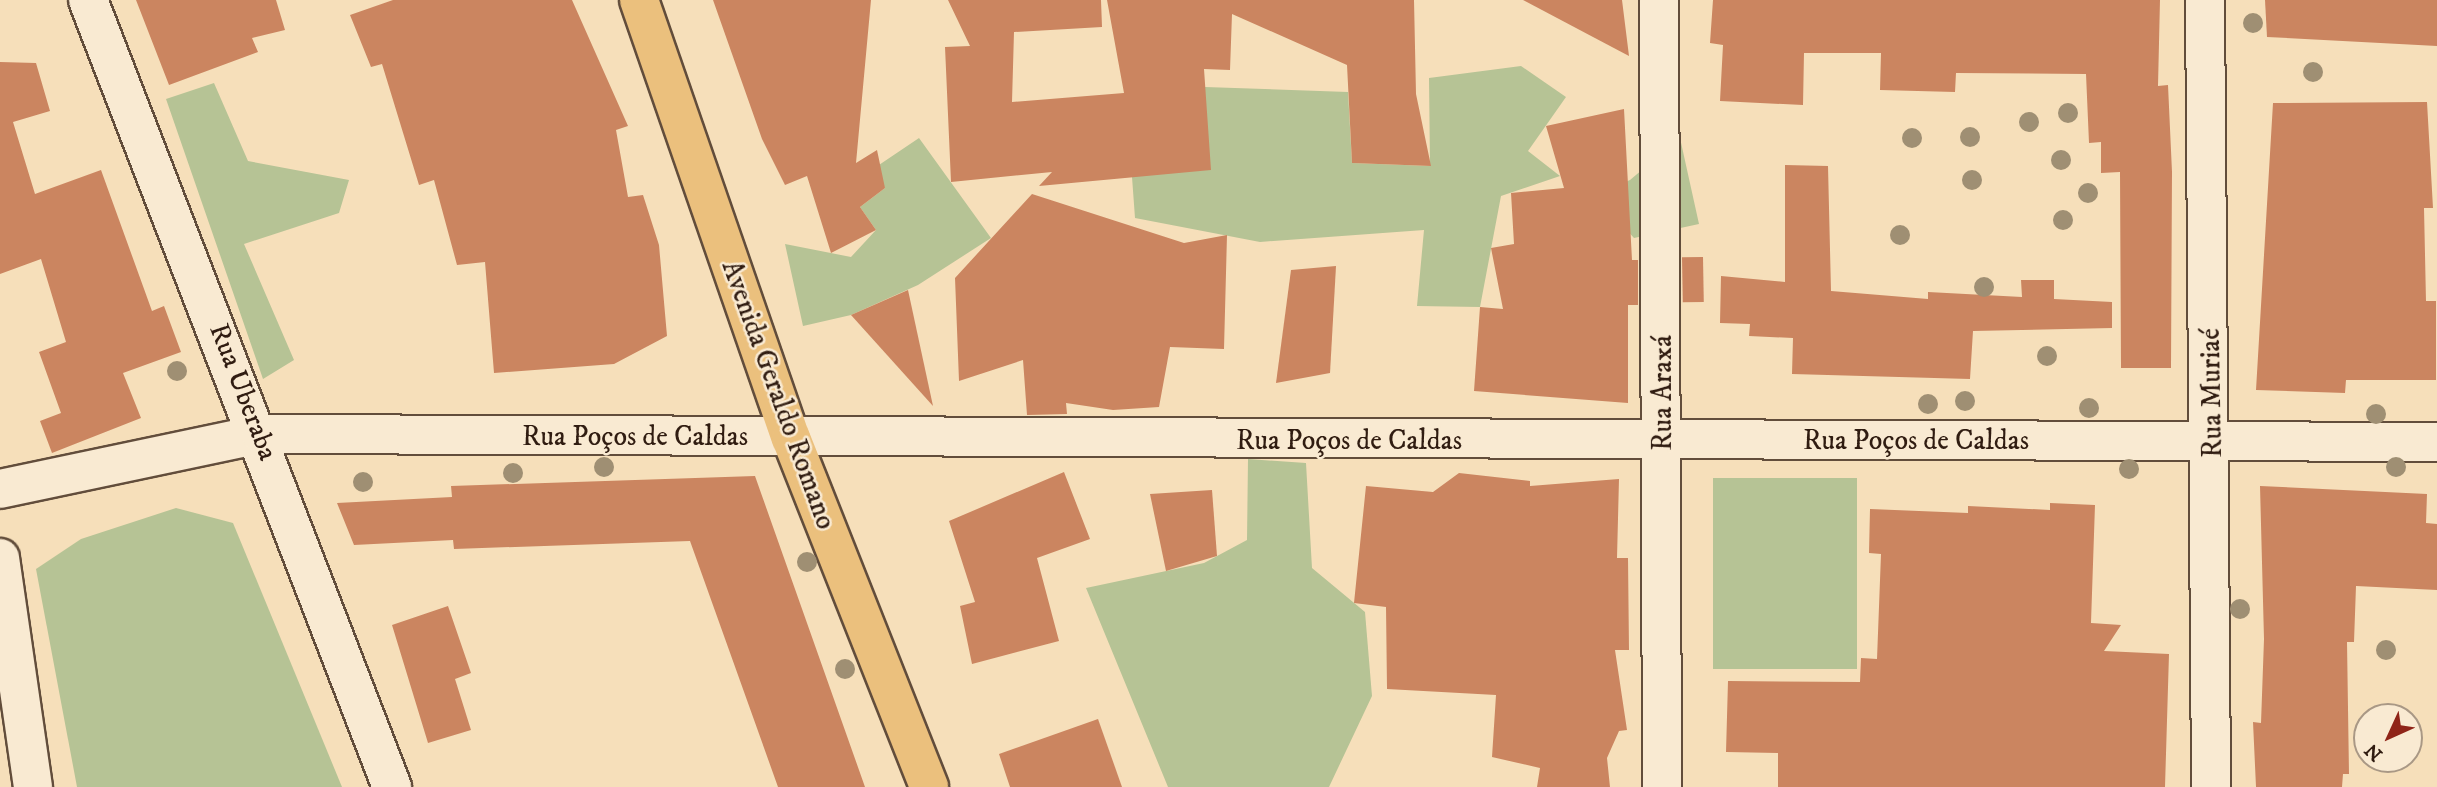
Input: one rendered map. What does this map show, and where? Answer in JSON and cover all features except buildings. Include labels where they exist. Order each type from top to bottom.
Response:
[{"type":"main road","name":"Avenida Geraldo Romano","points":[[639,0],[791,438],[929,787]]},
{"type":"street","name":"Rua Uberaba","points":[[88,0],[261,434],[392,787]]},
{"type":"street","name":"Rua Araxá","points":[[1658,0],[1663,443],[1662,787]]},
{"type":"street","name":"Rua Muriaé","points":[[2205,0],[2213,440],[2211,787]]},
{"type":"street","name":"Rua Poços de Caldas","points":[[0,489],[261,434],[1663,443],[2213,440],[2437,442]]},
{"type":"street","points":[[0,558],[33,787]]},
{"type":"green space","points":[[1521,66],[1566,97],[1528,151],[1560,176],[1501,196],[1480,307],[1417,306],[1424,230],[1260,242],[1135,218],[1132,177],[1205,87],[1348,92],[1352,163],[1430,166],[1429,78]]},
{"type":"green space","points":[[214,83],[248,161],[349,180],[339,213],[244,244],[294,360],[263,379],[166,99]]},
{"type":"green space","points":[[919,138],[991,238],[918,285],[851,315],[803,326],[785,244],[851,257],[876,230],[860,207],[885,188],[873,169]]},
{"type":"green space","points":[[1680,138],[1699,224],[1634,238],[1595,195],[1630,180]]},
{"type":"green space","points":[[1248,459],[1306,463],[1312,568],[1365,612],[1372,696],[1329,787],[1168,787],[1086,588],[1204,563],[1247,540]]},
{"type":"green space","points":[[1713,478],[1857,478],[1857,669],[1713,669]]},
{"type":"green space","points":[[176,508],[233,523],[342,787],[77,787],[36,569],[81,539]]}]
